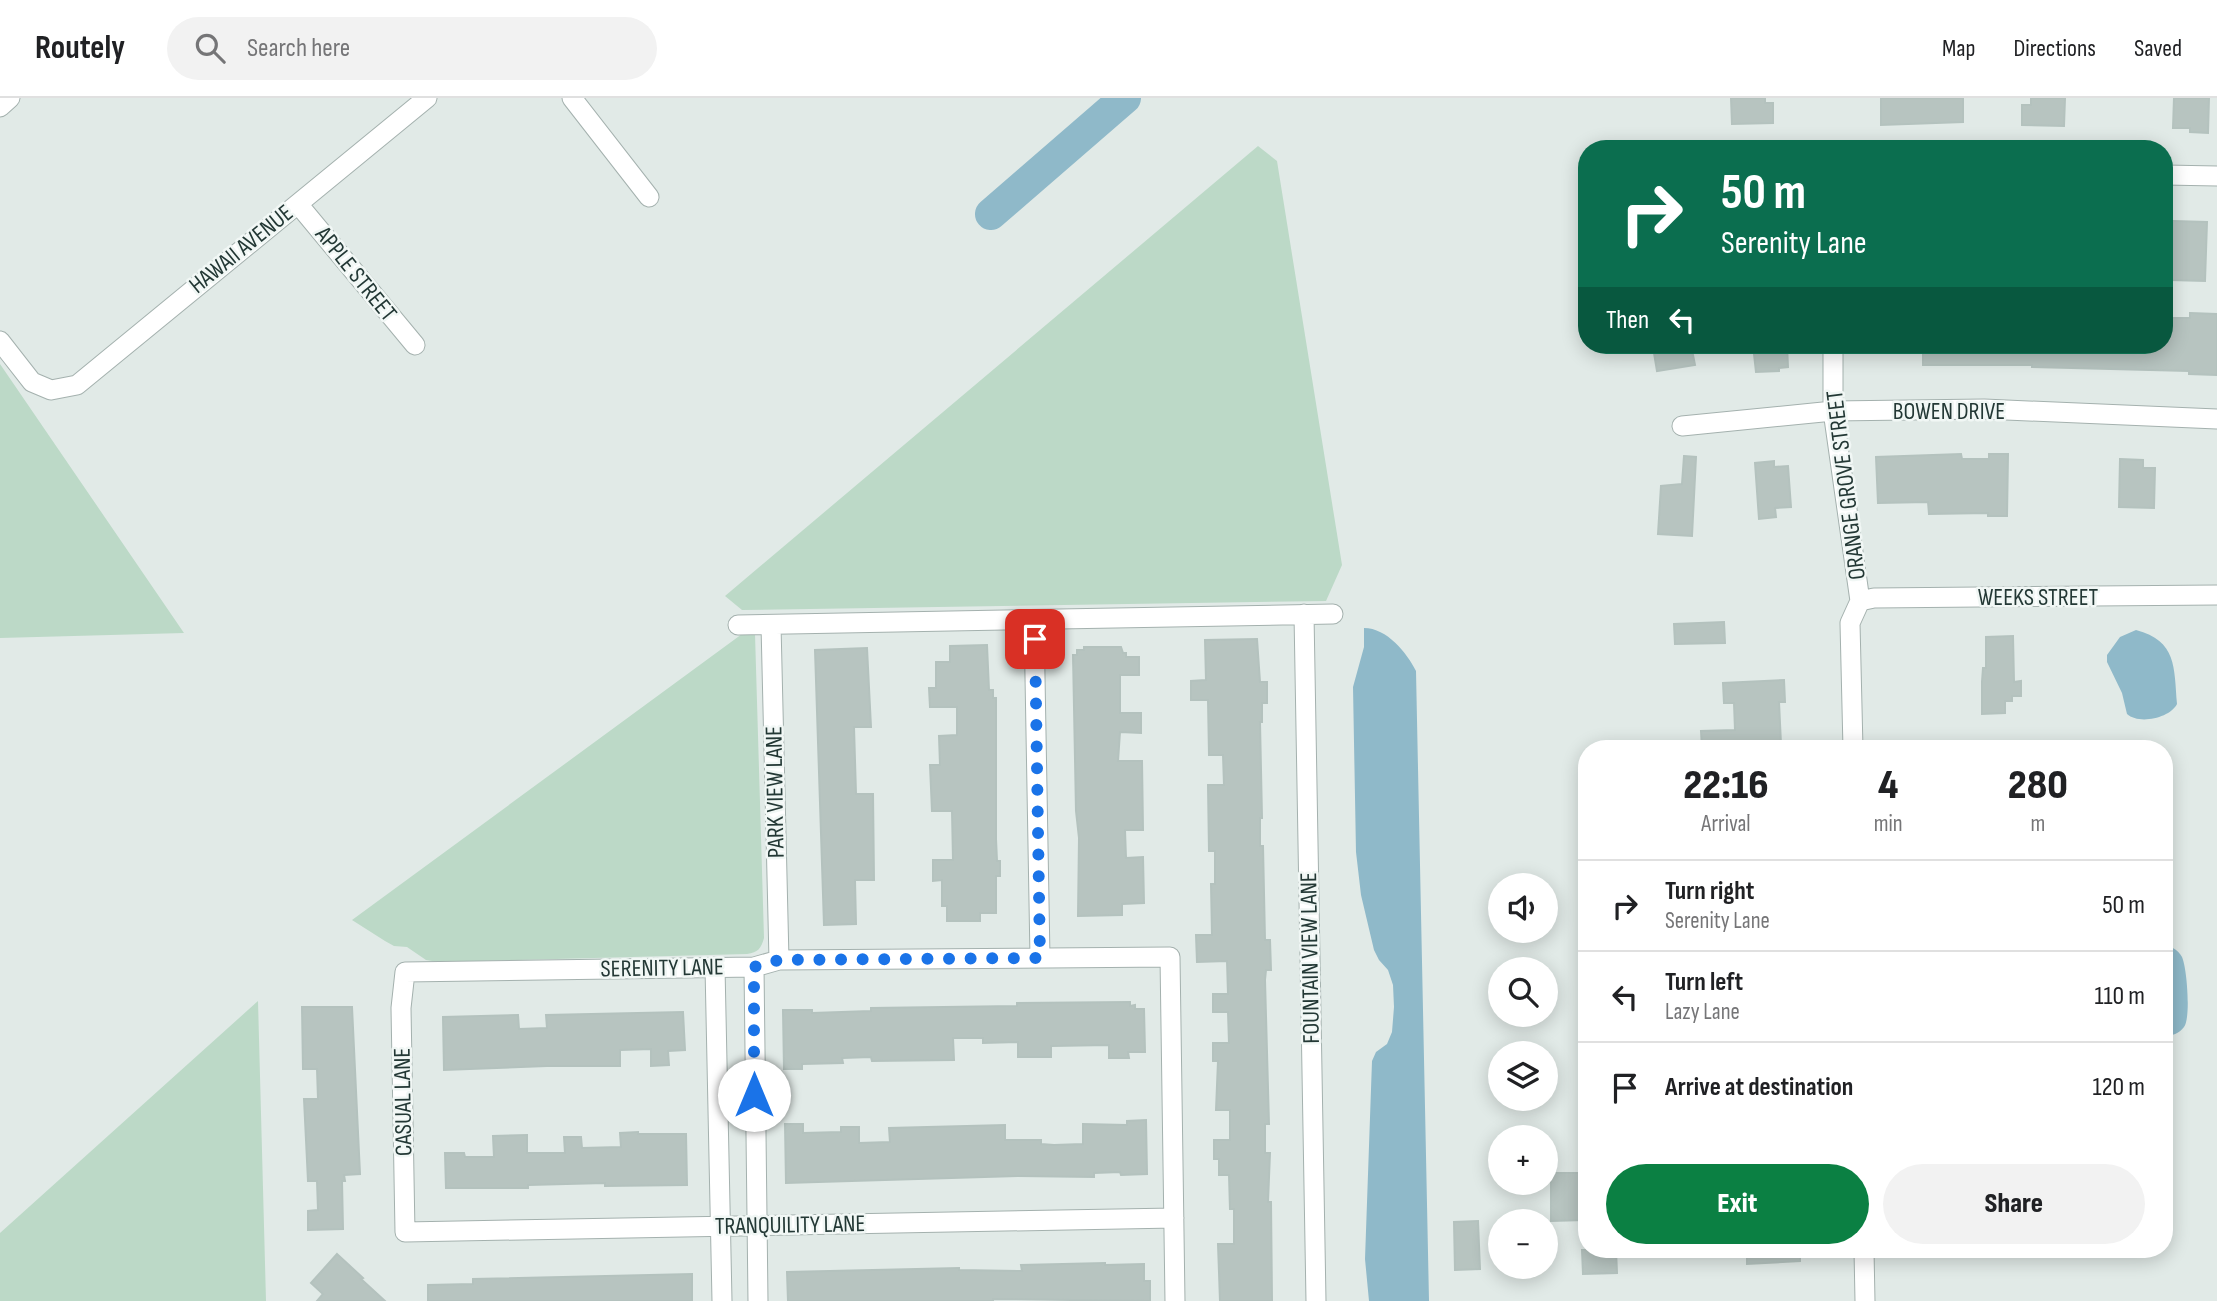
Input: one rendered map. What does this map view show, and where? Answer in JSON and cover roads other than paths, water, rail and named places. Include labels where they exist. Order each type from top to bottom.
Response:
[{"type":"street","points":[[0,107],[10,98]]},
{"type":"street","name":"HAWAII AVENUE","points":[[0,341],[32,383],[51,390],[77,384],[427,98]]},
{"type":"street","points":[[572,98],[649,197]]},
{"type":"street","points":[[2173,176],[2217,176]]},
{"type":"street","name":"APPLE STREET","points":[[298,204],[415,345]]},
{"type":"street","name":"ORANGE GROVE STREET","points":[[1833,354],[1833,411],[1860,601],[1850,623],[1853,740]]},
{"type":"street","name":"BOWEN DRIVE","points":[[1682,426],[1833,411],[1984,410],[2217,419]]},
{"type":"street","name":"WEEKS STREET","points":[[1860,601],[1874,598],[2217,595]]},
{"type":"street","name":"FOUNTAIN VIEW LANE","points":[[1304,614],[1316,1301]]},
{"type":"street","points":[[738,625],[1334,614]]},
{"type":"street","points":[[1034,620],[1040,958]]},
{"type":"street","name":"PARK VIEW LANE","points":[[771,625],[779,960]]},
{"type":"street","name":"SERENITY LANE","points":[[405,972],[754,967],[779,960],[1170,957],[1174,1218]]},
{"type":"street","points":[[715,967],[722,1301]]},
{"type":"street","points":[[754,967],[758,1301]]},
{"type":"street","name":"CASUAL LANE","points":[[405,972],[401,1008],[405,1232]]},
{"type":"street","points":[[1174,1218],[1175,1301]]},
{"type":"street","name":"TRANQUILITY LANE","points":[[405,1232],[1174,1218]]},
{"type":"street","points":[[1864,1258],[1865,1301]]},
{"type":"water","points":[[1364,628],[1381,632],[1388,637],[1402,649],[1416,671],[1429,1301],[1369,1301],[1365,1259],[1372,1061],[1376,1052],[1387,1044],[1392,1032],[1394,1007],[1393,985],[1388,970],[1374,950],[1361,895],[1356,852],[1353,687],[1364,647]]},
{"type":"water","points":[[2136,630],[2159,641],[2166,648],[2174,667],[2177,704],[2168,713],[2154,718],[2139,719],[2127,714],[2122,693],[2107,662],[2107,655],[2120,637]]},
{"type":"water","points":[[2173,948],[2182,957],[2187,982],[2186,1022],[2178,1033],[2173,1035]]},
{"type":"waterway","points":[[991,214],[1125,98]]}]
